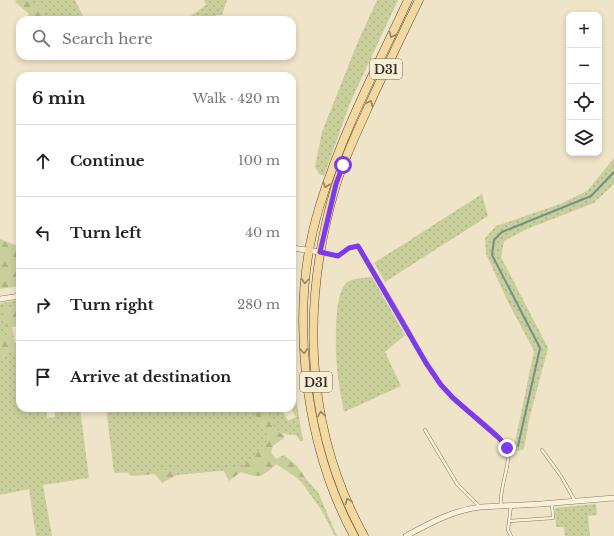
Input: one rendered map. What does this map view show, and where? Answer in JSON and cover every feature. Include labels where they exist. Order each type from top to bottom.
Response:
[{"type":"main road","name":"D31","points":[[354,536],[341,510],[321,454],[312,413],[307,383],[304,334],[304,293],[309,250],[320,205],[337,156],[408,0]]},
{"type":"main road","name":"D31","points":[[364,536],[349,504],[330,452],[317,390],[313,311],[320,252],[336,184],[371,101],[419,0]]},
{"type":"street","points":[[296,248],[320,252]]},
{"type":"street","points":[[0,299],[16,297]]},
{"type":"street","points":[[406,536],[454,512],[479,507],[576,502],[614,498]]},
{"type":"lane","points":[[320,252],[338,256],[349,248],[358,246],[426,363],[441,385],[453,398],[499,438],[507,448],[508,460],[500,496],[501,506]]},
{"type":"lane","points":[[425,430],[457,484],[479,507]]},
{"type":"lane","points":[[542,450],[561,476],[576,502]]},
{"type":"lane","points":[[509,521],[553,518],[552,503]]},
{"type":"lane","points":[[511,505],[508,530],[511,536]]},
{"type":"green space","points":[[17,0],[30,0],[44,10],[41,16],[28,16],[29,14],[15,2]]},
{"type":"green space","points":[[30,0],[75,0],[83,16],[39,16]]},
{"type":"green space","points":[[204,0],[227,0],[222,15],[191,16],[206,5]]},
{"type":"green space","points":[[377,0],[398,0],[350,103],[324,176],[319,174],[315,167],[322,132],[357,44]]},
{"type":"green space","points":[[614,158],[614,184],[594,203],[527,229],[504,241],[501,257],[548,348],[529,420],[524,449],[513,452],[534,351],[508,302],[486,254],[485,238],[496,226],[560,204],[587,191]]},
{"type":"green space","points":[[482,194],[488,216],[385,282],[374,263]]},
{"type":"green space","points":[[0,239],[16,245],[16,287],[0,289]]},
{"type":"green space","points":[[372,277],[405,335],[385,352],[401,386],[344,412],[336,358],[336,324],[339,300],[341,291],[347,282]]},
{"type":"green space","points":[[16,301],[16,306],[5,308],[7,336],[0,336],[0,303]]},
{"type":"green space","points":[[16,306],[16,326],[12,327],[16,343],[16,351],[8,350],[0,362],[0,336],[7,336],[5,308]]},
{"type":"green space","points":[[8,350],[16,351],[16,412],[46,412],[47,418],[55,417],[54,412],[81,412],[89,478],[43,485],[52,536],[36,536],[29,489],[0,495],[0,362]]},
{"type":"green space","points":[[296,398],[303,441],[300,441],[296,435],[278,431],[272,425],[266,412],[283,412],[288,421],[296,417],[293,412],[296,412]]},
{"type":"green space","points":[[106,412],[253,412],[269,437],[267,442],[241,469],[177,475],[175,470],[114,473]]},
{"type":"green space","points":[[253,412],[266,412],[276,430],[284,435],[284,438],[273,446],[271,452],[276,459],[284,455],[297,466],[307,480],[302,483],[276,464],[260,476],[241,472],[229,481],[223,470],[241,469],[267,442],[269,437]]},
{"type":"green space","points":[[175,470],[177,475],[162,483],[155,474],[131,476],[127,472]]},
{"type":"green space","points":[[307,480],[318,492],[337,536],[335,536],[322,511],[302,483]]},
{"type":"green space","points":[[596,504],[597,515],[588,516],[590,536],[565,536],[564,527],[556,527],[555,508]]},
{"type":"waterway","points":[[518,446],[540,348],[492,255],[494,240],[502,232],[591,196],[614,172]]},
{"type":"route","points":[[343,165],[336,184],[320,252],[338,256],[349,248],[358,246],[374,271],[426,363],[441,385],[453,398],[499,438],[507,448]]}]
